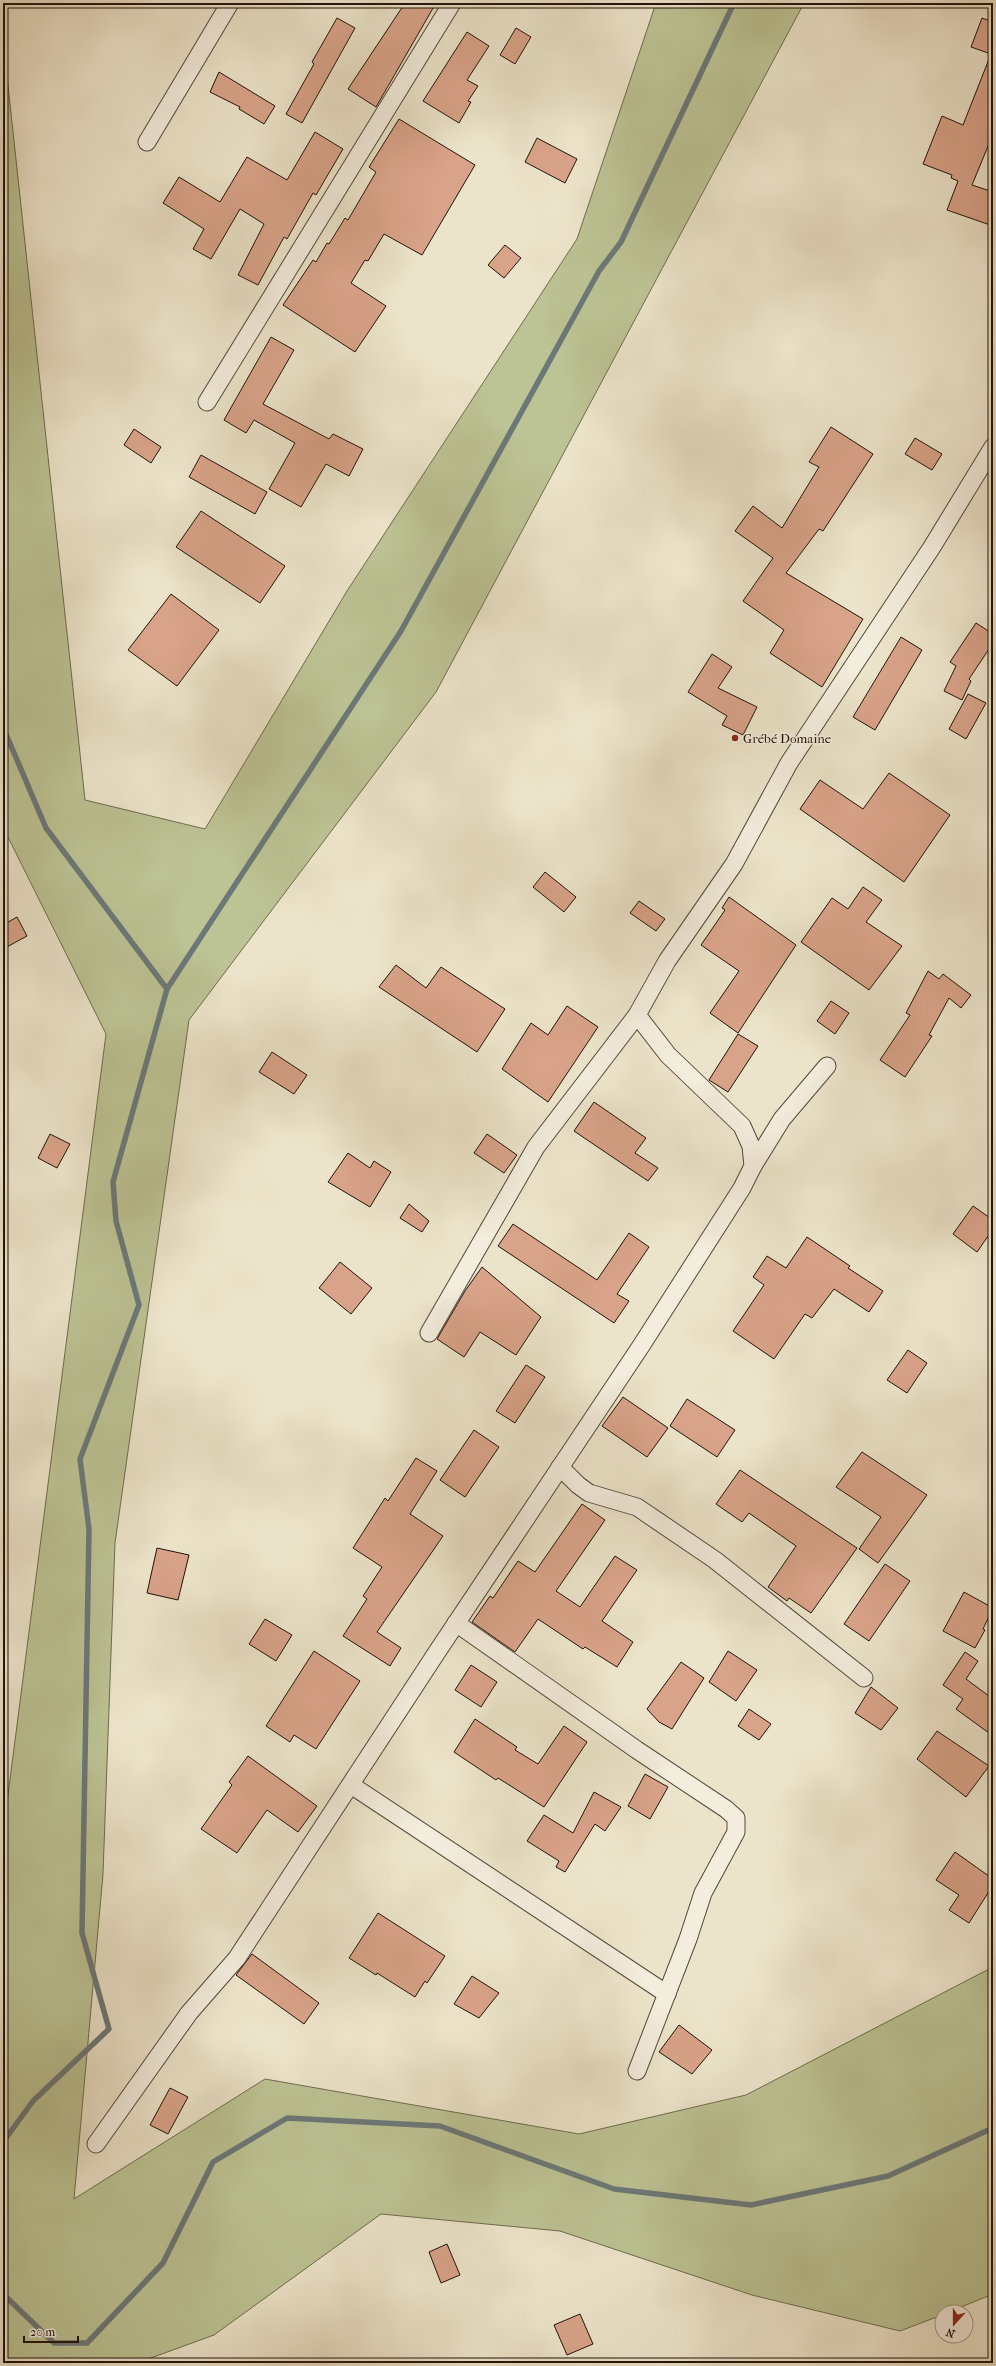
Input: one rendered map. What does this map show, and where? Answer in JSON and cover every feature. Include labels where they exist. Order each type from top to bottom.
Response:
[{"type":"street","points":[[147,142],[230,3]]},
{"type":"street","points":[[206,402],[452,3]]},
{"type":"street","points":[[429,1333],[536,1147],[637,1015],[667,961],[718,890],[738,858],[790,763],[932,547],[993,447]]},
{"type":"street","points":[[637,1015],[668,1055],[742,1126],[750,1146],[753,1166]]},
{"type":"street","points":[[96,2144],[189,2013],[236,1958],[456,1623],[645,1340],[734,1201],[753,1166],[782,1119],[827,1066]]},
{"type":"street","points":[[560,1467],[578,1485],[589,1493],[637,1507],[715,1560],[864,1678]]},
{"type":"street","points":[[456,1623],[637,1750],[726,1809],[736,1818],[736,1832],[702,1893],[667,1994],[637,2071]]},
{"type":"street","points":[[351,1785],[667,1994]]},
{"type":"green space","points":[[656,3],[804,3],[436,692],[189,1020],[115,1543],[103,1874],[74,2199],[265,2079],[579,2134],[746,2095],[993,1967],[993,2294],[969,2304],[934,2304],[934,2318],[900,2331],[752,2295],[560,2231],[381,2214],[214,2335],[137,2363],[3,2363],[3,1834],[106,1034],[3,827],[3,39],[85,800],[205,829],[347,591],[577,239]]},
{"type":"building","points":[[405,3],[436,3],[376,107],[348,89]]},
{"type":"building","points":[[337,18],[355,28],[302,123],[286,114],[314,64],[312,62]]},
{"type":"building","points":[[982,18],[993,22],[993,134],[972,185],[993,192],[993,226],[947,210],[958,181],[951,178],[952,175],[923,164],[942,116],[963,125],[991,54],[971,47]]},
{"type":"building","points":[[516,28],[531,37],[515,64],[500,55]]},
{"type":"building","points":[[467,32],[489,46],[467,80],[478,86],[468,101],[471,102],[459,123],[423,101]]},
{"type":"building","points":[[219,72],[275,106],[264,124],[239,109],[240,107],[210,92]]},
{"type":"building","points":[[399,119],[475,165],[422,255],[384,234],[368,261],[365,260],[351,283],[386,306],[355,352],[283,305],[313,260],[316,262],[327,243],[329,244],[345,218],[348,220],[376,172],[369,167]]},
{"type":"building","points":[[315,132],[343,149],[316,195],[313,193],[287,239],[284,237],[258,285],[238,275],[264,224],[240,209],[211,259],[193,249],[204,229],[163,203],[179,177],[220,202],[247,157],[287,180]]},
{"type":"building","points":[[537,138],[577,159],[565,183],[525,162]]},
{"type":"building","points":[[505,245],[521,258],[504,278],[488,265]]},
{"type":"building","points":[[271,337],[294,350],[263,404],[329,439],[333,434],[363,449],[349,476],[326,464],[301,507],[269,489],[295,443],[254,420],[246,433],[224,420]]},
{"type":"building","points":[[831,427],[873,454],[823,531],[819,529],[786,573],[863,619],[822,687],[770,653],[784,630],[743,601],[773,558],[735,531],[753,506],[782,528],[819,467],[809,462]]},
{"type":"building","points":[[134,429],[161,447],[151,463],[124,445]]},
{"type":"building","points":[[915,438],[942,454],[932,470],[905,454]]},
{"type":"building","points":[[201,455],[267,492],[255,514],[189,477]]},
{"type":"building","points":[[201,511],[285,566],[260,603],[176,547]]},
{"type":"building","points":[[171,594],[219,630],[177,686],[128,650]]},
{"type":"building","points":[[976,623],[993,634],[993,643],[969,679],[971,681],[962,700],[944,691],[956,666],[950,662]]},
{"type":"building","points":[[901,637],[922,650],[875,730],[853,717]]},
{"type":"building","points":[[712,654],[732,667],[718,688],[757,707],[743,735],[722,725],[727,716],[688,692]]},
{"type":"building","points":[[968,694],[986,703],[966,739],[949,729]]},
{"type":"building","points":[[889,773],[950,815],[904,882],[800,809],[820,780],[863,809]]},
{"type":"building","points":[[545,872],[576,897],[564,912],[533,887]]},
{"type":"building","points":[[863,887],[882,900],[866,922],[902,946],[869,990],[801,942],[832,898],[848,909]]},
{"type":"building","points":[[729,897],[796,945],[738,1033],[710,1013],[739,971],[701,945],[725,910],[722,908]]},
{"type":"building","points":[[639,901],[665,919],[656,931],[630,913]]},
{"type":"building","points":[[17,917],[27,936],[3,949],[3,925]]},
{"type":"building","points":[[396,965],[426,988],[441,967],[505,1009],[477,1052],[379,987]]},
{"type":"building","points":[[928,971],[939,979],[943,974],[971,995],[961,1008],[949,998],[929,1035],[932,1036],[905,1077],[880,1060],[910,1015],[906,1013]]},
{"type":"building","points":[[831,1001],[849,1013],[835,1034],[817,1021]]},
{"type":"building","points":[[567,1006],[598,1027],[548,1102],[502,1069],[531,1023],[548,1035]]},
{"type":"building","points":[[738,1034],[758,1046],[728,1092],[709,1080]]},
{"type":"building","points":[[272,1052],[307,1075],[294,1094],[259,1072]]},
{"type":"building","points":[[594,1102],[646,1138],[635,1153],[658,1168],[648,1181],[574,1131]]},
{"type":"building","points":[[50,1134],[70,1144],[57,1168],[38,1158]]},
{"type":"building","points":[[487,1134],[517,1155],[504,1173],[474,1153]]},
{"type":"building","points":[[348,1153],[370,1168],[374,1161],[391,1172],[370,1207],[328,1182]]},
{"type":"building","points":[[409,1204],[429,1221],[422,1232],[400,1218]]},
{"type":"building","points":[[973,1206],[993,1220],[993,1229],[977,1252],[953,1234]]},
{"type":"building","points":[[513,1224],[597,1280],[629,1233],[649,1247],[617,1294],[629,1301],[614,1323],[498,1246]]},
{"type":"building","points":[[807,1237],[850,1266],[848,1268],[883,1291],[869,1312],[834,1289],[812,1318],[805,1314],[774,1359],[733,1331],[764,1285],[753,1277],[767,1256],[786,1268]]},
{"type":"building","points":[[340,1262],[372,1288],[351,1314],[319,1288]]},
{"type":"building","points":[[482,1267],[541,1317],[516,1355],[480,1332],[464,1357],[437,1339],[465,1291]]},
{"type":"building","points":[[908,1350],[927,1363],[907,1393],[887,1380]]},
{"type":"building","points":[[526,1365],[545,1377],[515,1423],[496,1411]]},
{"type":"building","points":[[623,1397],[668,1428],[647,1457],[602,1426]]},
{"type":"building","points":[[687,1399],[735,1430],[717,1457],[670,1426]]},
{"type":"building","points":[[474,1430],[499,1447],[465,1497],[440,1480]]},
{"type":"building","points":[[862,1452],[927,1495],[878,1563],[859,1549],[881,1517],[836,1487]]},
{"type":"building","points":[[416,1458],[437,1471],[410,1514],[443,1536],[377,1632],[401,1648],[390,1666],[343,1636],[367,1599],[363,1596],[382,1567],[353,1548],[385,1498],[388,1501]]},
{"type":"building","points":[[740,1470],[857,1548],[811,1613],[789,1598],[787,1601],[768,1587],[796,1546],[749,1513],[742,1522],[716,1504]]},
{"type":"building","points":[[582,1504],[605,1520],[556,1591],[580,1607],[615,1556],[637,1570],[602,1621],[633,1642],[617,1667],[585,1647],[583,1649],[538,1619],[515,1652],[472,1622],[490,1596],[493,1598],[518,1561],[535,1572]]},
{"type":"building","points":[[157,1548],[189,1555],[178,1600],[147,1593]]},
{"type":"building","points":[[885,1564],[910,1581],[869,1641],[844,1624]]},
{"type":"building","points":[[964,1592],[993,1608],[983,1629],[985,1630],[975,1648],[943,1631]]},
{"type":"building","points":[[265,1619],[292,1635],[276,1661],[249,1644]]},
{"type":"building","points":[[314,1651],[360,1681],[316,1749],[294,1735],[290,1742],[266,1726]]},
{"type":"building","points":[[728,1651],[757,1670],[736,1701],[709,1682]]},
{"type":"building","points":[[965,1652],[978,1661],[966,1679],[993,1699],[993,1736],[956,1709],[963,1699],[943,1685]]},
{"type":"building","points":[[681,1662],[704,1678],[672,1729],[659,1722],[647,1709]]},
{"type":"building","points":[[471,1665],[497,1682],[481,1707],[455,1690]]},
{"type":"building","points":[[871,1687],[898,1708],[881,1730],[855,1713]]},
{"type":"building","points":[[749,1709],[771,1724],[759,1740],[738,1726]]},
{"type":"building","points":[[475,1719],[517,1747],[515,1750],[538,1764],[564,1726],[587,1742],[544,1807],[498,1778],[496,1780],[454,1752]]},
{"type":"building","points":[[937,1731],[989,1766],[966,1797],[917,1759]]},
{"type":"building","points":[[248,1756],[317,1806],[298,1832],[267,1810],[237,1853],[201,1829],[232,1785],[229,1782]]},
{"type":"building","points":[[645,1774],[668,1787],[650,1819],[628,1806]]},
{"type":"building","points":[[594,1792],[621,1807],[605,1831],[595,1824],[565,1872],[556,1867],[559,1861],[527,1841],[544,1815],[573,1833]]},
{"type":"building","points":[[955,1852],[993,1879],[993,1885],[969,1923],[949,1910],[959,1895],[936,1880]]},
{"type":"building","points":[[378,1913],[445,1956],[427,1983],[425,1981],[415,1997],[377,1973],[376,1975],[349,1958]]},
{"type":"building","points":[[252,1954],[319,2003],[304,2024],[236,1975]]},
{"type":"building","points":[[472,1976],[499,1993],[479,2018],[454,2004]]},
{"type":"building","points":[[679,2025],[712,2050],[692,2074],[659,2052]]},
{"type":"building","points":[[170,2088],[188,2097],[168,2134],[150,2125]]},
{"type":"building","points":[[447,2244],[460,2275],[441,2283],[429,2252]]},
{"type":"building","points":[[580,2314],[593,2344],[567,2355],[554,2325]]},
{"type":"waterway","points":[[3,2142],[33,2101],[109,2029],[82,1933],[89,1529],[80,1459],[139,1305],[116,1221],[113,1182],[167,989],[401,631],[599,271],[621,242],[734,3]]},
{"type":"waterway","points":[[3,727],[46,828],[167,989]]},
{"type":"waterway","points":[[3,2294],[54,2343],[87,2343],[163,2263],[213,2162],[287,2118],[440,2126],[614,2189],[751,2205],[888,2176],[993,2128]]},
{"type":"place","name":"Grébé Domaine","points":[[735,738]]}]
